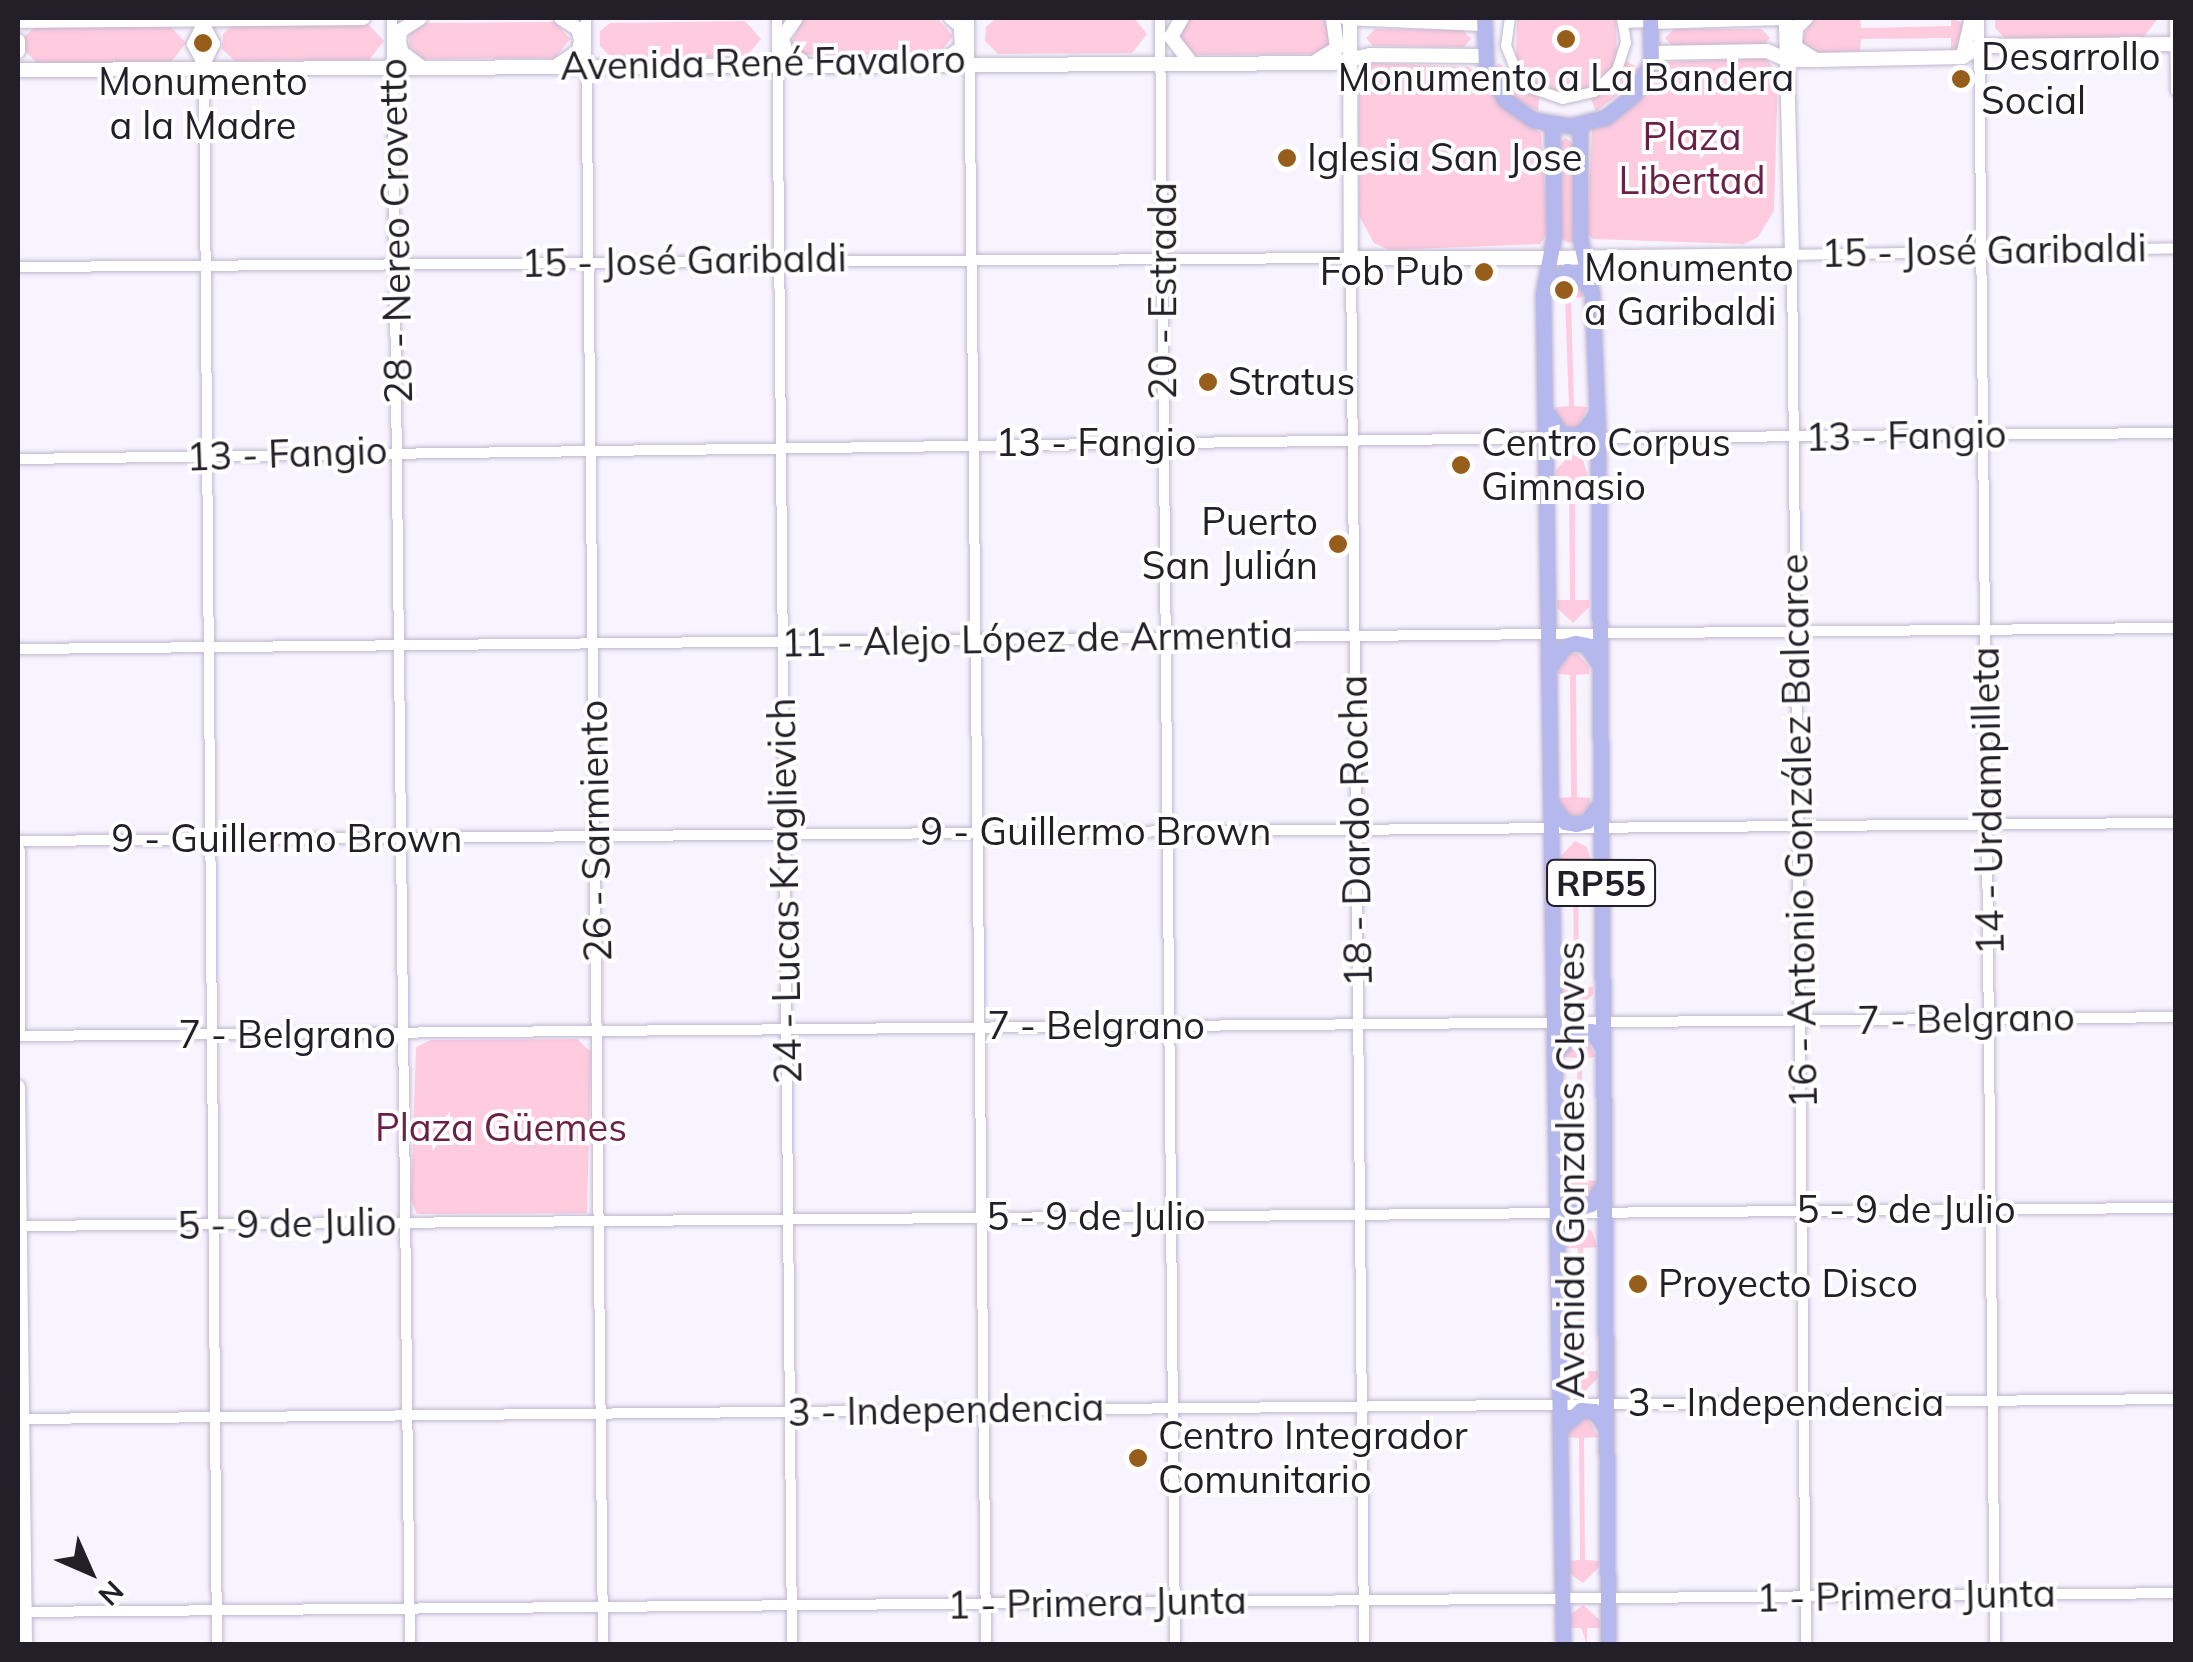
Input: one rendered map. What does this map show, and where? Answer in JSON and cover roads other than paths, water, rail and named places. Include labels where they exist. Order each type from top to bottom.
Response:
[{"type":"main road","points":[[1482,21],[1482,56],[1505,100],[1552,125],[1580,124],[1621,107],[1644,78],[1652,53],[1651,20]]},
{"type":"main road","name":"Avenida Gonzales Chaves","points":[[1580,124],[1580,238],[1588,255],[1592,294],[1598,438],[1608,1644]]},
{"type":"main road","name":"Avenida Gonzales Chaves","points":[[1552,125],[1554,236],[1543,294],[1563,1644]]},
{"type":"main road","points":[[1543,294],[1567,271],[1578,274],[1592,294]]},
{"type":"main road","points":[[1547,412],[1560,433],[1572,434],[1582,432],[1597,412]]},
{"type":"main road","points":[[1550,667],[1564,646],[1575,643],[1586,645],[1600,667]]},
{"type":"main road","points":[[1552,802],[1565,822],[1576,824],[1587,821],[1601,802]]},
{"type":"main road","points":[[1555,1052],[1569,1032],[1578,1030],[1591,1031],[1603,1051]]},
{"type":"main road","points":[[1557,1184],[1569,1205],[1580,1207],[1591,1204],[1604,1184]]},
{"type":"main road","points":[[1560,1431],[1572,1412],[1581,1410],[1594,1411],[1606,1431]]},
{"type":"street","points":[[18,21],[362,18]]},
{"type":"street","name":"28 - Nereo Crovetto","points":[[392,18],[410,1644]]},
{"type":"street","points":[[420,18],[400,32],[399,42],[402,53],[420,66]]},
{"type":"street","points":[[558,65],[579,51],[581,40],[578,29],[561,18]]},
{"type":"street","name":"26 - Sarmiento","points":[[586,18],[598,1033],[595,1222],[603,1644]]},
{"type":"street","name":"24 - Lucas Kraglievich","points":[[777,18],[792,1644]]},
{"type":"street","points":[[796,18],[782,38],[785,50],[805,63]]},
{"type":"street","points":[[942,62],[962,48],[961,26],[951,18]]},
{"type":"street","points":[[968,18],[986,1644]]},
{"type":"street","name":"20 - Estrada","points":[[1160,18],[1175,1644]]},
{"type":"street","points":[[1182,18],[1171,37],[1179,56],[1190,61]]},
{"type":"street","points":[[1317,60],[1337,48],[1340,30],[1333,18]]},
{"type":"street","points":[[1348,18],[1509,22],[1508,56],[1518,76],[1552,97],[1579,98],[1607,83],[1624,52],[1622,20],[1784,18]]},
{"type":"street","name":"18 - Dardo Rocha","points":[[1348,18],[1364,1644]]},
{"type":"street","name":"16 - Antonio González Balcarce","points":[[1784,18],[1795,437],[1806,1644]]},
{"type":"street","points":[[1806,18],[1796,28],[1795,47],[1816,60]]},
{"type":"street","points":[[1962,57],[1972,18]]},
{"type":"street","name":"14 - Urdampilleta","points":[[1980,18],[1994,1644]]},
{"type":"street","points":[[2175,18],[2176,90]]},
{"type":"street","points":[[203,19],[215,44],[204,66],[204,265],[217,1644]]},
{"type":"street","points":[[203,19],[192,44],[204,66]]},
{"type":"street","points":[[18,40],[18,51]]},
{"type":"street","points":[[1624,52],[1766,51],[1787,60],[1816,60],[1962,57],[1980,46],[2175,44]]},
{"type":"street","name":"Avenida René Favaloro","points":[[18,70],[1349,61],[1370,55],[1508,56]]},
{"type":"street","name":"Avenida Gonzales Chaves","points":[[1552,97],[1552,125]]},
{"type":"street","name":"Avenida Gonzales Chaves","points":[[1579,98],[1580,124]]},
{"type":"street","name":"15 - José Garibaldi","points":[[1792,255],[2176,248]]},
{"type":"street","points":[[1351,258],[1792,255]]},
{"type":"street","name":"15 - José Garibaldi","points":[[18,267],[1351,258]]},
{"type":"street","name":"13 - Fangio","points":[[18,459],[974,443],[2176,433]]},
{"type":"street","name":"11 - Alejo López de Armentia","points":[[18,649],[2176,628]]},
{"type":"street","name":"9 - Guillermo Brown","points":[[18,841],[2176,823]]},
{"type":"street","points":[[18,851],[18,1034]]},
{"type":"street","name":"7 - Belgrano","points":[[18,1034],[404,1035],[978,1026],[2176,1017]]},
{"type":"street","points":[[18,1087],[21,1612],[25,1644]]},
{"type":"street","name":"5 - 9 de Julio","points":[[19,1226],[2176,1208]]},
{"type":"street","name":"3 - Independencia","points":[[19,1418],[2176,1400]]},
{"type":"street","name":"1 - Primera Junta","points":[[21,1612],[2176,1593]]},
{"type":"place","name":"Monumento a La Bandera","points":[[1566,39]]},
{"type":"place","name":"Monumento a la Madre","points":[[203,43]]},
{"type":"place","name":"Desarrollo Social","points":[[1961,79]]},
{"type":"place","name":"Iglesia San Jose","points":[[1287,158]]},
{"type":"place","name":"Fob Pub","points":[[1484,272]]},
{"type":"place","name":"Monumento a Garibaldi","points":[[1564,290]]},
{"type":"place","name":"Stratus","points":[[1208,382]]},
{"type":"place","name":"Centro Corpus Gimnasio","points":[[1461,465]]},
{"type":"place","name":"Puerto San Julián","points":[[1338,544]]},
{"type":"place","name":"Proyecto Disco","points":[[1638,1284]]},
{"type":"place","name":"Centro Integrador Comunitario","points":[[1138,1458]]},
{"type":"park label","name":"Plaza Libertad","points":[[1692,158]]},
{"type":"park label","name":"Plaza Güemes","points":[[501,1128]]}]
